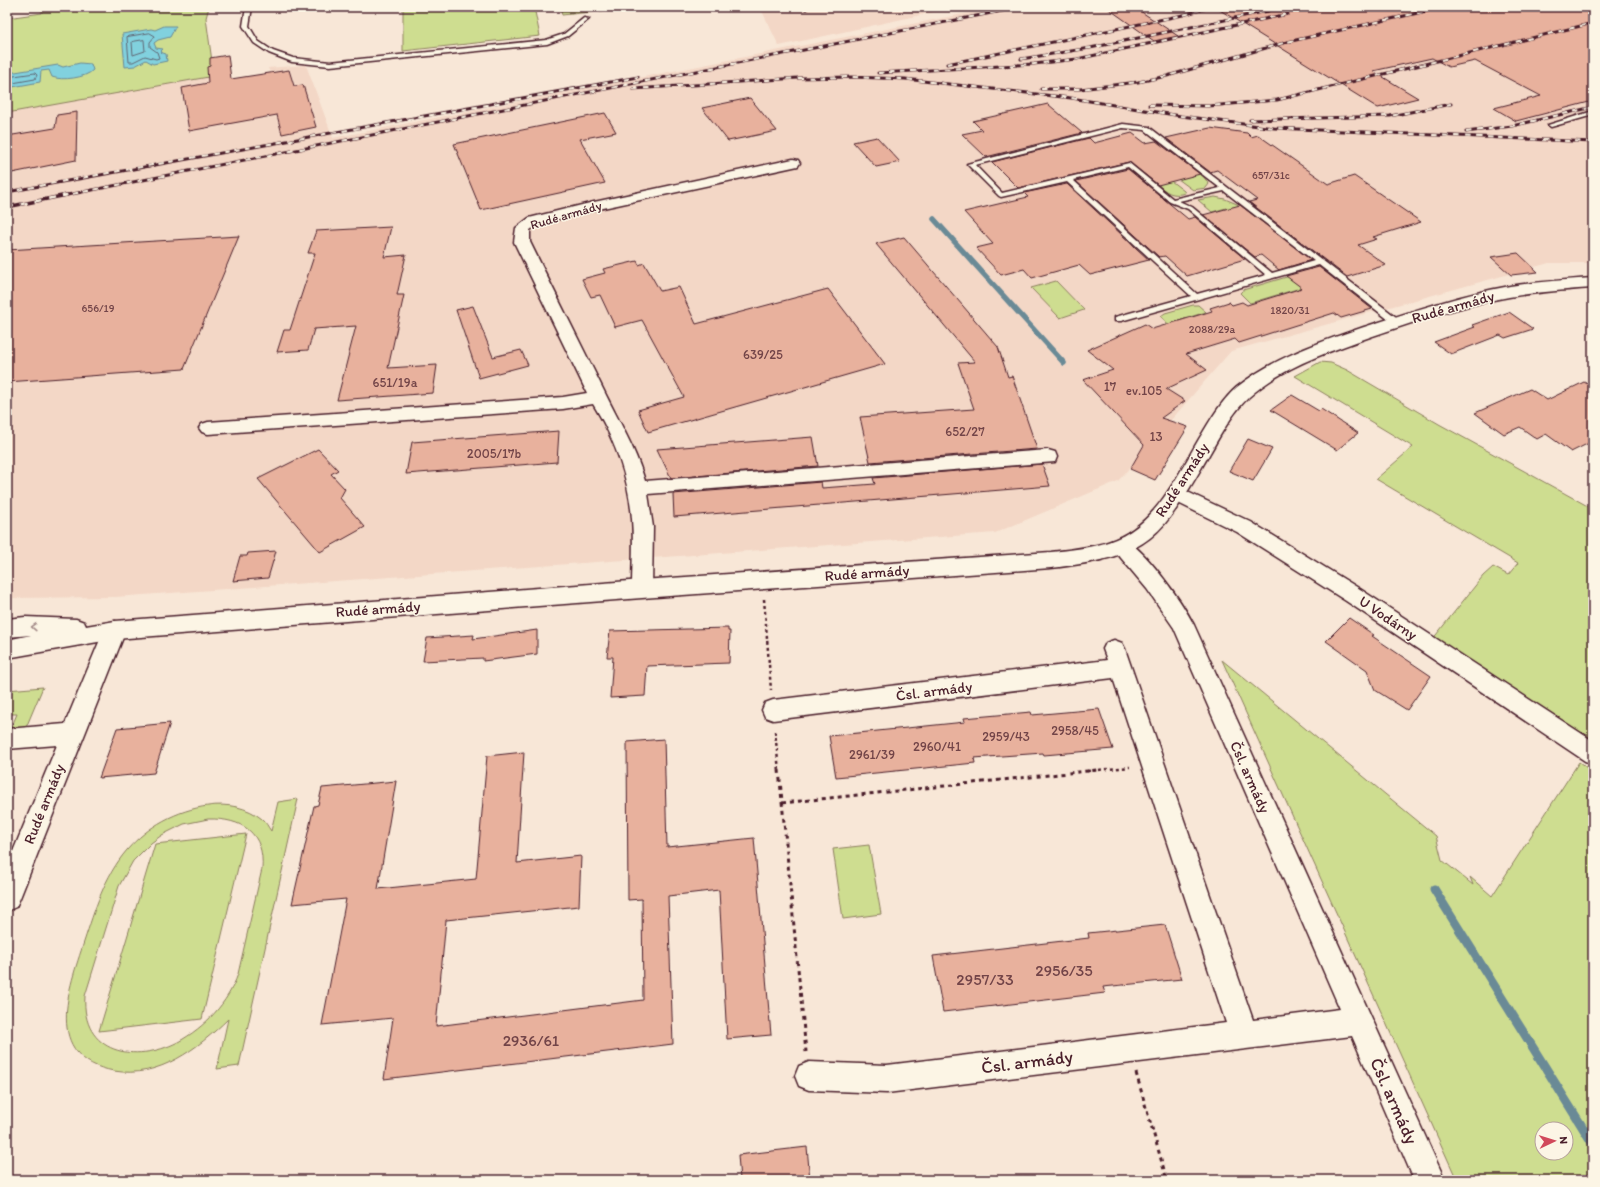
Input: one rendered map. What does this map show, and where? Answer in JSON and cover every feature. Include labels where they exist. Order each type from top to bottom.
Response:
[{"type":"main road","name":"Rudé armády","points":[[7,649],[115,630],[642,589],[1051,560],[1091,555],[1134,541],[1149,528],[1177,494],[1216,426],[1231,404],[1260,378],[1300,357],[1397,322],[1498,294],[1546,286],[1593,283]]},
{"type":"main road","name":"Rudé armády","points":[[7,628],[25,626],[115,630]]},
{"type":"street","name":"Rudé armády","points":[[642,589],[642,518],[638,488],[612,420],[598,398],[522,242],[523,228],[534,221],[594,206],[793,163]]},
{"type":"street","points":[[208,428],[563,403],[598,398]]},
{"type":"street","points":[[638,488],[1048,458]]},
{"type":"street","name":"U Vodárny","points":[[1177,494],[1257,534],[1353,595],[1593,754]]},
{"type":"street","name":"Čsl. armády","points":[[1121,546],[1158,586],[1183,625],[1430,1180]]},
{"type":"street","name":"Rudé armády","points":[[7,898],[115,630]]},
{"type":"street","name":"Čsl. armády","points":[[773,710],[1117,659],[1244,1036]]},
{"type":"street","points":[[7,739],[72,734]]},
{"type":"street","name":"Čsl. armády","points":[[809,1076],[887,1079],[1358,1021]]},
{"type":"lane","points":[[249,7],[246,26],[256,42],[271,52],[292,60],[330,64],[547,42],[566,35],[586,19]]},
{"type":"lane","points":[[1551,125],[1593,113]]},
{"type":"lane","points":[[1271,276],[1190,208],[1172,201],[1129,165],[1001,195],[970,164],[1123,126],[1146,128],[1397,322]]},
{"type":"lane","points":[[1068,179],[1196,297]]},
{"type":"lane","points":[[1172,201],[1225,189]]},
{"type":"lane","points":[[1118,319],[1320,262]]},
{"type":"path","points":[[763,581],[773,710],[809,1076]]},
{"type":"path","points":[[782,803],[1153,765]]},
{"type":"path","points":[[1130,1050],[1167,1180]]},
{"type":"shaded area","points":[[760,7],[957,7],[779,46]]},
{"type":"shaded area","points":[[999,7],[1593,7],[1593,263],[1549,263],[1231,351],[1118,481],[995,533],[115,597],[7,598],[7,112],[214,76],[230,79],[270,72],[268,68],[306,65],[333,138]]},
{"type":"green space","points":[[42,7],[209,7],[206,18],[214,76],[7,113],[7,18],[42,13]]},
{"type":"green space","points":[[403,7],[534,7],[540,36],[403,51]]},
{"type":"green space","points":[[560,7],[637,7],[562,15]]},
{"type":"green space","points":[[1200,172],[1209,184],[1206,188],[1193,190],[1178,179]]},
{"type":"green space","points":[[1171,181],[1185,193],[1170,193],[1158,184]]},
{"type":"green space","points":[[1215,197],[1237,204],[1299,252],[1301,259],[1288,266],[1273,266],[1292,260],[1226,208],[1212,212],[1198,200]]},
{"type":"green space","points":[[1310,270],[1323,271],[1334,278],[1250,303],[1240,293],[1243,290]]},
{"type":"green space","points":[[1056,281],[1084,310],[1060,318],[1031,288]]},
{"type":"green space","points":[[1198,305],[1206,312],[1168,324],[1161,316],[1165,313]]},
{"type":"green space","points":[[1320,362],[1331,363],[1347,370],[1439,424],[1593,509],[1593,743],[1434,637],[1483,576],[1493,567],[1508,575],[1518,563],[1376,479],[1413,447],[1295,376]]},
{"type":"green space","points":[[1222,660],[1436,836],[1442,860],[1473,885],[1470,877],[1492,896],[1579,762],[1593,772],[1593,1180],[1457,1180]]},
{"type":"green space","points":[[43,687],[25,730],[13,730],[11,728],[17,714],[7,714],[7,690]]},
{"type":"green space","points":[[298,799],[239,1066],[217,1069],[228,1019],[191,1050],[162,1066],[131,1072],[114,1071],[91,1064],[77,1052],[69,1037],[66,1019],[68,1000],[72,980],[96,906],[106,882],[119,860],[135,841],[164,820],[196,808],[222,805],[244,809],[262,819],[271,831],[278,802]],"holes":[[[208,819],[231,821],[249,830],[260,846],[262,856],[262,869],[238,974],[234,985],[222,1004],[206,1022],[178,1042],[161,1049],[145,1052],[129,1052],[114,1049],[101,1042],[92,1031],[86,1016],[85,996],[119,886],[133,861],[151,843],[162,835],[184,824]]]},
{"type":"green space","points":[[246,834],[202,1019],[99,1031],[155,844]]},
{"type":"green space","points":[[869,845],[881,914],[843,919],[833,849]]},
{"type":"water","points":[[164,26],[176,26],[170,37],[158,40],[154,43],[156,48],[163,49],[160,52],[166,54],[167,61],[153,64],[146,60],[135,66],[125,67],[122,34],[151,29],[155,30]]},
{"type":"water","points":[[80,63],[91,64],[93,70],[90,73],[80,77],[68,79],[52,77],[49,70],[41,71],[40,82],[7,88],[7,74],[9,73],[58,65],[63,67]]},
{"type":"building","points":[[1106,7],[1134,7],[1178,36],[1154,41]]},
{"type":"building","points":[[1215,7],[1577,7],[1593,15],[1593,101],[1516,121],[1494,108],[1541,96],[1475,61],[1449,67],[1432,58],[1373,71],[1418,98],[1378,108]]},
{"type":"building","points":[[228,55],[231,79],[289,70],[294,86],[303,85],[316,127],[282,134],[277,115],[189,131],[182,88],[208,83],[207,67],[210,66],[210,58]]},
{"type":"building","points":[[750,98],[777,131],[728,141],[702,108]]},
{"type":"building","points":[[1048,104],[1082,133],[986,157],[962,134],[982,130],[973,121]]},
{"type":"building","points":[[77,112],[76,160],[7,174],[7,136],[55,128],[57,115]]},
{"type":"building","points":[[605,113],[616,132],[580,139],[605,183],[481,210],[454,144]]},
{"type":"building","points":[[1210,128],[1247,133],[1251,137],[1258,135],[1328,184],[1354,176],[1421,222],[1373,237],[1377,239],[1358,245],[1386,265],[1347,277],[1249,202],[1257,200],[1217,170],[1210,172],[1166,138]]},
{"type":"building","points":[[1132,133],[1145,143],[1156,141],[1200,174],[1158,185],[1129,162],[1018,188],[992,162],[1089,138],[1094,143]]},
{"type":"building","points":[[877,137],[900,162],[876,167],[853,142]]},
{"type":"building","points":[[1128,169],[1188,219],[1195,217],[1245,259],[1187,276],[1165,256],[1159,257],[1076,181]]},
{"type":"building","points":[[1067,184],[1149,260],[1090,275],[1079,265],[1032,278],[1024,269],[1001,275],[976,248],[993,244],[964,212],[1028,197],[1024,193]]},
{"type":"building","points":[[1240,205],[1311,260],[1279,270],[1261,255],[1255,257],[1203,215]]},
{"type":"building","points":[[391,227],[384,257],[406,255],[397,295],[404,295],[388,368],[437,365],[433,393],[337,400],[356,326],[314,329],[308,350],[277,352],[284,330],[290,330],[315,253],[308,253],[316,231]]},
{"type":"building","points":[[239,236],[184,369],[7,382],[7,250]]},
{"type":"building","points":[[904,237],[998,347],[1008,377],[1012,376],[1037,449],[870,462],[860,417],[974,409],[958,363],[975,362],[876,244]]},
{"type":"building","points":[[1518,253],[1538,272],[1511,275],[1491,257]]},
{"type":"building","points":[[637,261],[639,265],[644,263],[660,291],[679,287],[696,324],[828,289],[885,364],[648,432],[638,410],[684,397],[642,320],[615,327],[600,295],[591,297],[582,279],[605,273],[603,269]]},
{"type":"building","points":[[1319,267],[1372,309],[1341,318],[1334,313],[1239,343],[1235,339],[1186,354],[1207,370],[1166,389],[1185,401],[1161,418],[1188,427],[1155,480],[1130,469],[1144,445],[1083,380],[1113,370],[1087,350],[1145,324],[1152,329],[1212,311],[1210,308],[1229,302],[1232,305],[1242,302],[1247,305],[1302,288],[1286,276]]},
{"type":"building","points":[[473,306],[493,357],[521,350],[528,365],[479,378],[456,310]]},
{"type":"building","points":[[1509,312],[1533,329],[1505,338],[1500,335],[1451,354],[1434,342],[1475,327],[1472,325]]},
{"type":"building","points":[[1584,382],[1593,387],[1593,441],[1571,452],[1546,434],[1537,439],[1520,427],[1504,434],[1475,413],[1530,389],[1547,400]]},
{"type":"building","points":[[1292,395],[1319,411],[1321,409],[1358,433],[1337,450],[1271,410]]},
{"type":"building","points":[[559,431],[557,462],[406,474],[412,442]]},
{"type":"building","points":[[813,437],[818,466],[671,478],[657,449]]},
{"type":"building","points":[[1248,439],[1272,449],[1253,481],[1229,471]]},
{"type":"building","points":[[318,449],[338,470],[331,474],[345,489],[340,498],[365,527],[320,552],[258,479]]},
{"type":"building","points":[[1042,464],[1050,486],[674,517],[673,494],[821,482],[822,488],[875,484],[873,478]]},
{"type":"building","points":[[276,551],[268,578],[233,581],[240,556],[247,556],[248,553]]},
{"type":"building","points":[[1349,618],[1374,635],[1372,636],[1431,676],[1407,710],[1375,690],[1367,670],[1326,641]]},
{"type":"building","points":[[728,628],[728,631],[730,631],[729,663],[647,666],[645,696],[610,698],[613,657],[607,657],[610,631]]},
{"type":"building","points":[[537,630],[537,654],[483,661],[483,658],[423,661],[427,638],[474,635],[473,639]]},
{"type":"building","points":[[1099,709],[1113,749],[1044,755],[1043,753],[974,758],[975,763],[836,777],[829,736],[965,722],[964,718],[1031,712],[1032,715]]},
{"type":"building","points":[[170,723],[154,773],[99,778],[117,728]]},
{"type":"building","points":[[664,739],[667,847],[754,838],[771,1035],[727,1039],[719,890],[668,896],[673,1044],[384,1079],[393,1018],[322,1025],[346,899],[292,904],[314,806],[318,805],[322,788],[396,781],[378,889],[476,879],[487,756],[524,752],[517,863],[581,856],[579,906],[446,920],[436,1026],[643,1000],[642,899],[628,900],[627,742]]},
{"type":"building","points":[[1165,925],[1182,979],[1103,987],[1105,993],[943,1012],[933,956],[1089,938],[1088,933]]},
{"type":"building","points":[[807,1147],[810,1180],[740,1180],[738,1155]]},
{"type":"waterway","points":[[934,219],[1064,363]]},
{"type":"waterway","points":[[1434,889],[1593,1144]]},
{"type":"railway","points":[[62,196],[1022,7]]},
{"type":"railway","points":[[947,64],[1183,15],[1211,7]]},
{"type":"railway","points":[[1041,89],[1080,89],[1138,82],[1167,76],[1287,42],[1445,7]]},
{"type":"railway","points":[[1021,59],[1090,48],[1268,11]]},
{"type":"railway","points":[[878,73],[1034,64],[1077,59],[1288,14]]},
{"type":"railway","points":[[1149,105],[1209,106],[1277,100],[1593,23]]},
{"type":"railway","points":[[7,192],[638,77]]},
{"type":"railway","points":[[633,89],[798,78],[852,77],[905,79],[1071,98],[1181,116],[1274,128],[1593,142]]},
{"type":"railway","points":[[1250,120],[1390,116],[1451,104]]},
{"type":"railway","points":[[1466,132],[1512,126],[1593,107]]},
{"type":"railway","points":[[62,196],[67,195]]},
{"type":"railway","points":[[7,207],[62,196]]}]
